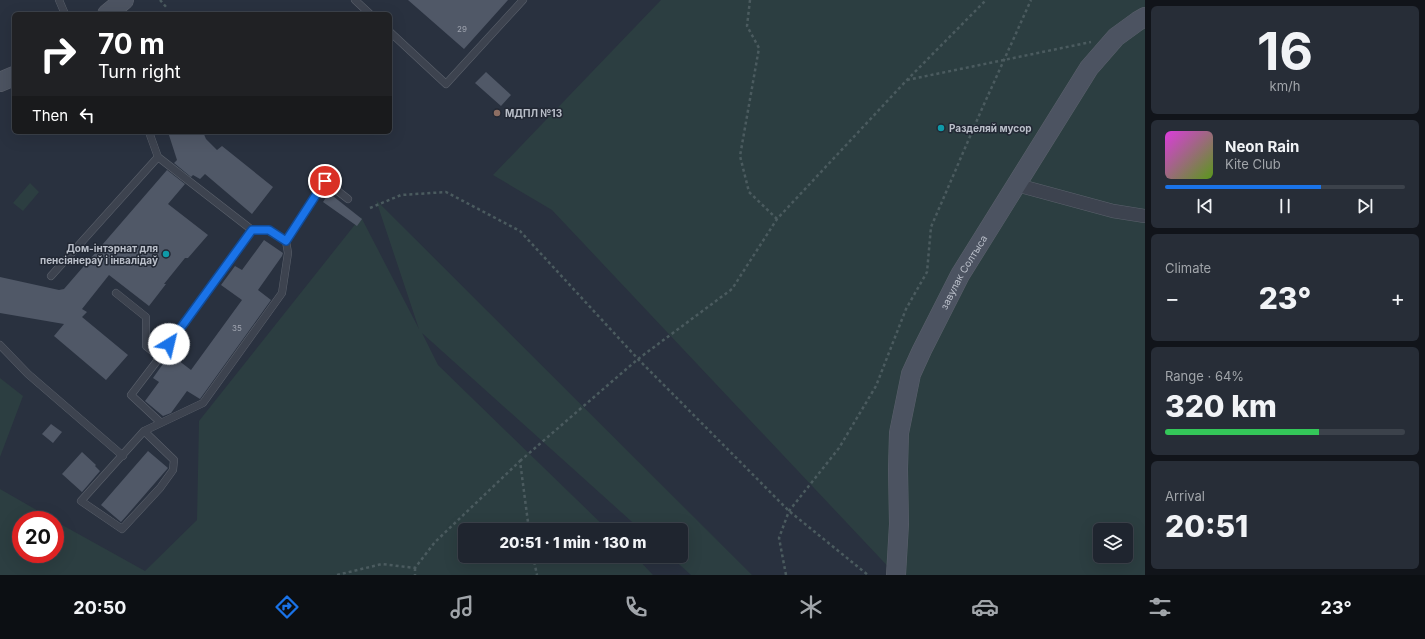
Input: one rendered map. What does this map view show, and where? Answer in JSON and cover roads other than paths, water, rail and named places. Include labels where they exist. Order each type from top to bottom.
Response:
[{"type":"street","points":[[109,12],[124,0]]},
{"type":"street","name":"завулак Солтыса","points":[[896,575],[899,524],[899,433],[911,374],[960,275],[1089,68],[1116,37],[1145,17]]},
{"type":"street","points":[[0,82],[12,77]]},
{"type":"street","points":[[1017,185],[1113,211],[1145,216]]},
{"type":"lane","points":[[59,0],[64,12]]},
{"type":"lane","points":[[355,0],[368,12]]},
{"type":"lane","points":[[392,34],[446,84],[523,0]]},
{"type":"lane","points":[[150,134],[158,157],[252,230],[269,230],[286,241]]},
{"type":"lane","points":[[51,276],[158,157]]},
{"type":"lane","points":[[144,431],[174,460],[174,470],[160,488],[122,530],[81,501],[144,431],[160,422],[203,403],[282,293],[288,253],[286,241],[325,181],[348,199]]},
{"type":"lane","points":[[160,422],[131,395],[252,230]]},
{"type":"lane","points":[[116,292],[146,317],[146,346],[160,357]]},
{"type":"lane","points":[[0,345],[28,374],[123,456]]},
{"type":"place","name":"МДПЛ №13","points":[[497,113]]},
{"type":"place","name":"Разделяй мусор","points":[[941,128]]},
{"type":"place","name":"Дом-інтэрнат для пенсіянераў і інвалідаў","points":[[166,254]]}]
